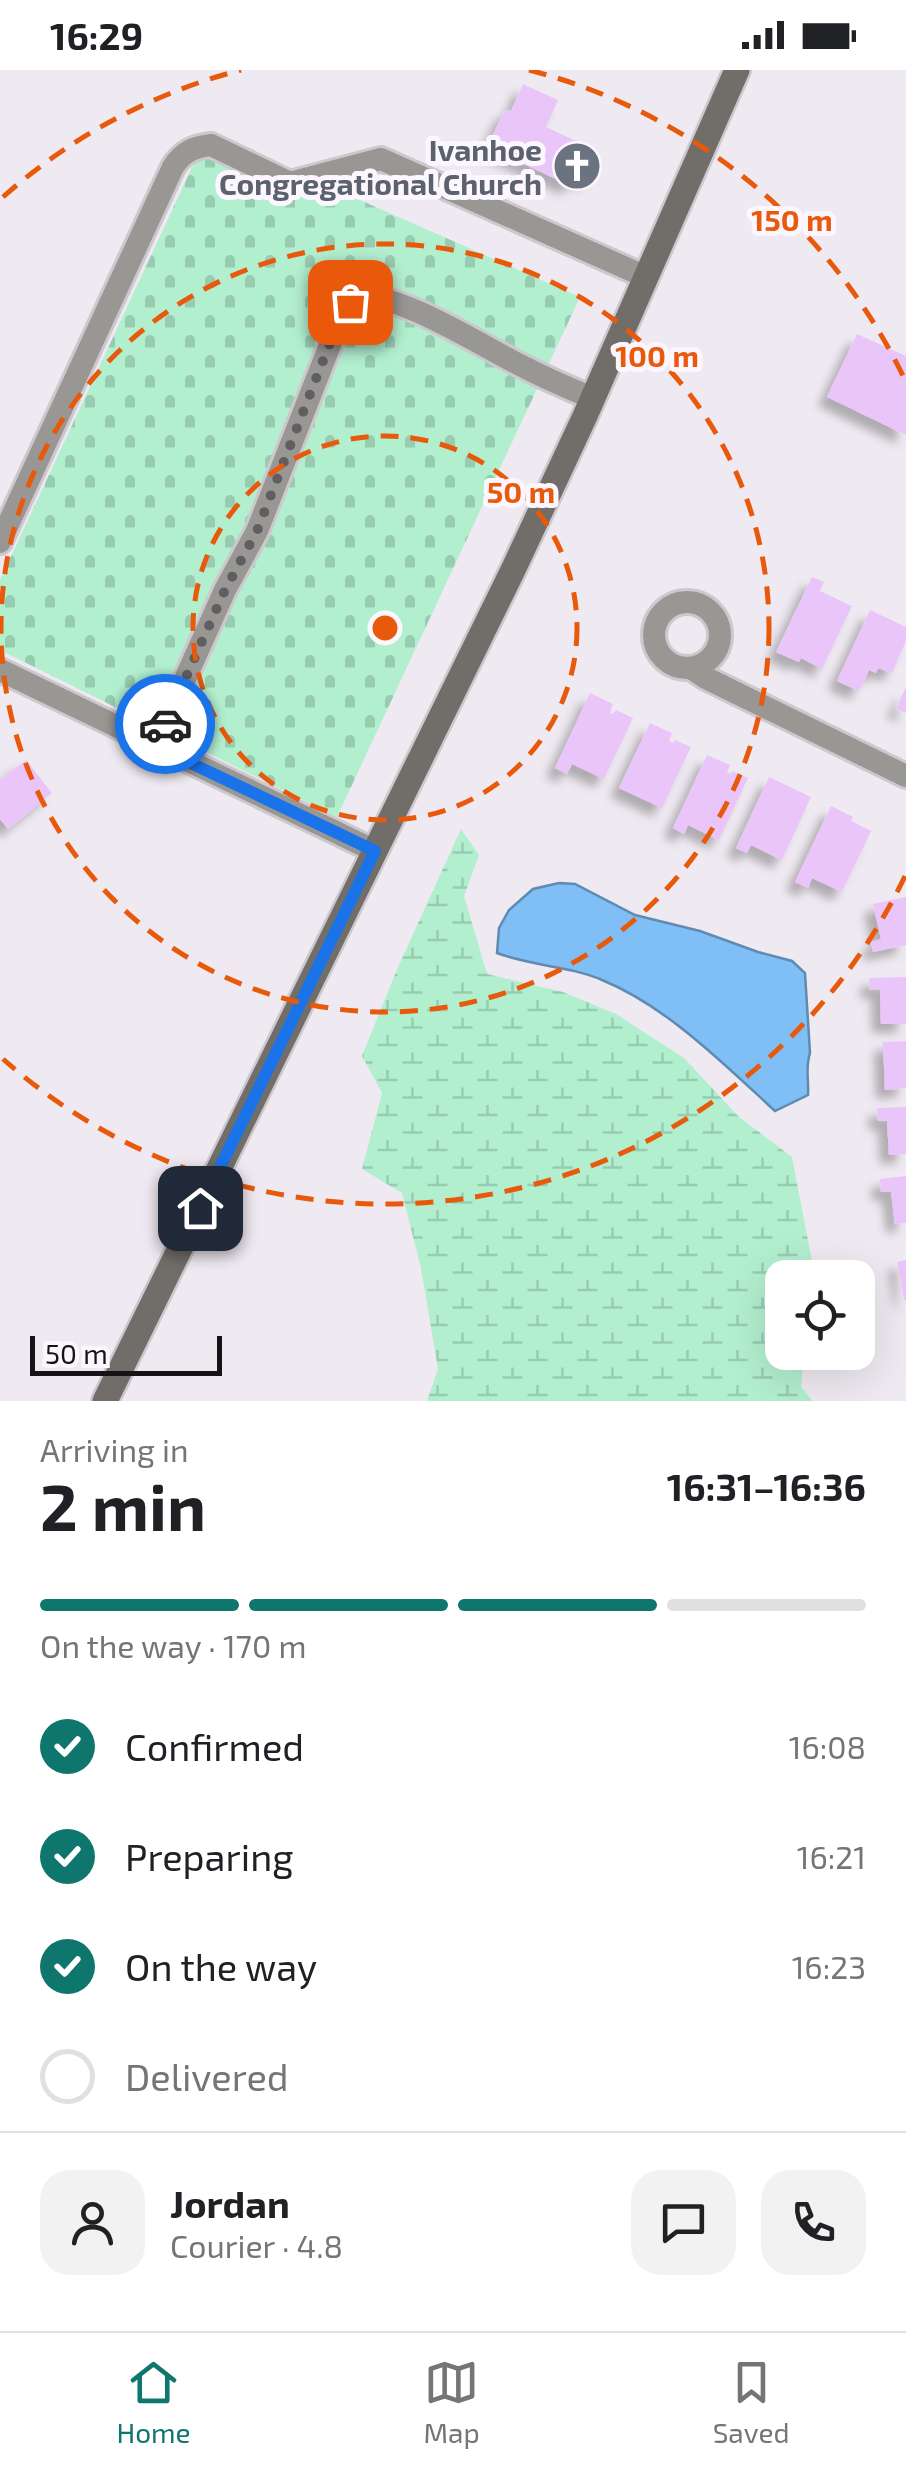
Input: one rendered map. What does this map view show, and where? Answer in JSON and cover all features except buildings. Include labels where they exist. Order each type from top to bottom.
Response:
[{"type":"main road","points":[[105,1401],[513,570],[737,70]]},
{"type":"street","points":[[0,542],[173,166],[187,151],[199,146],[210,145],[290,183],[381,159],[646,276]]},
{"type":"street","points":[[155,746],[225,590],[257,531],[338,322],[350,302],[374,297],[418,312],[592,398]]},
{"type":"street","points":[[691,668],[906,776]]},
{"type":"street","points":[[0,670],[375,851]]},
{"type":"green space","points":[[208,133],[580,297],[337,817],[0,650],[0,580]]},
{"type":"green space","points":[[461,829],[479,855],[464,896],[487,974],[563,992],[616,1014],[684,1058],[739,1117],[792,1157],[812,1260],[765,1260],[765,1370],[802,1370],[801,1387],[813,1401],[427,1401],[438,1369],[421,1268],[402,1193],[362,1169],[382,1093],[362,1056]]},
{"type":"water","points":[[575,884],[635,915],[792,961],[805,973],[810,1053],[808,1095],[775,1111],[671,1020],[626,991],[590,975],[497,953],[499,928],[509,910],[533,889]]},
{"type":"way so far","points":[[165,724],[225,590],[257,531],[338,322],[350,302]]},
{"type":"place","name":"Ivanhoe Congregational Church","points":[[577,166]]},
{"type":"route","points":[[165,724],[155,746],[375,851],[200,1208]]}]
